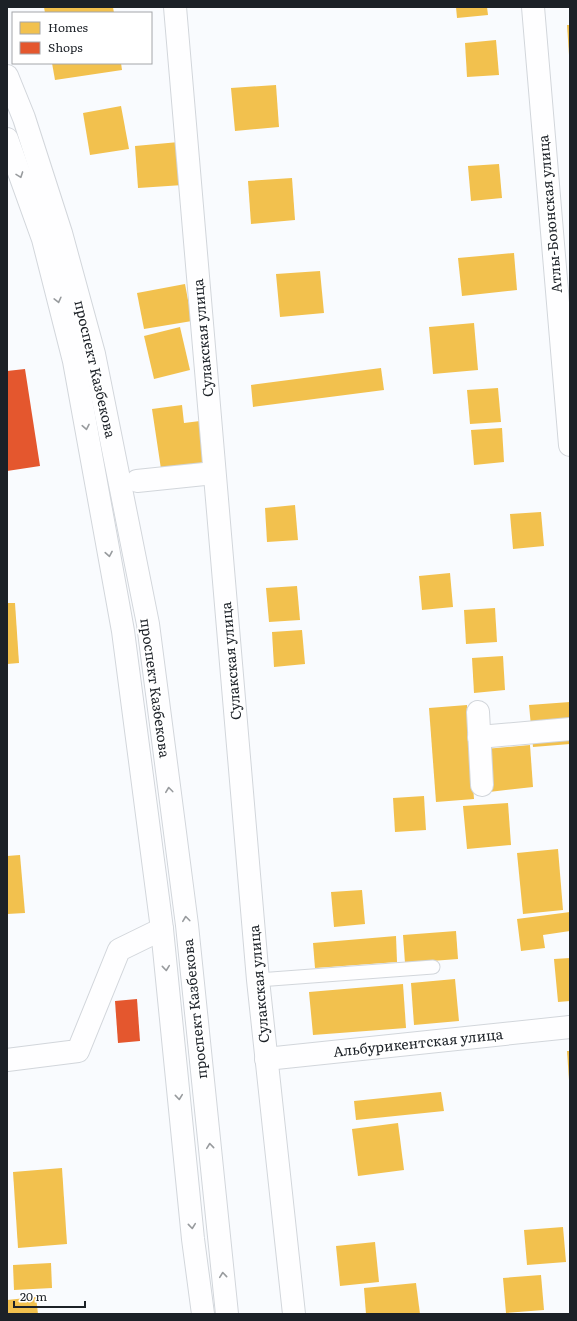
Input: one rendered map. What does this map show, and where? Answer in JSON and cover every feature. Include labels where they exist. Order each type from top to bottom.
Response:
[{"type":"main road","name":"Сулакская улица","points":[[175,7],[258,980],[294,1314]]},
{"type":"main road","name":"Атлы-Боюнская улица","points":[[533,7],[570,446]]},
{"type":"main road","name":"проспект Казбекова","points":[[7,76],[24,118],[61,234],[94,354],[148,624],[187,925],[227,1314]]},
{"type":"main road","name":"проспект Казбекова","points":[[7,139],[43,239],[74,361],[123,630],[162,929],[194,1239],[204,1314]]},
{"type":"main road","points":[[137,481],[214,472]]},
{"type":"main road","points":[[478,712],[482,785]]},
{"type":"main road","points":[[479,737],[570,729]]},
{"type":"main road","points":[[7,1060],[78,1051],[119,950],[162,929]]},
{"type":"main road","name":"Альбурикентская улица","points":[[266,1059],[570,1027]]},
{"type":"lane","points":[[258,980],[433,967]]},
{"type":"building: Homes","points":[[44,7],[113,7],[114,12],[45,12]]},
{"type":"building: Homes","points":[[456,7],[487,7],[488,15],[457,18]]},
{"type":"building: Homes","points":[[567,25],[570,25],[570,55],[569,55]]},
{"type":"building: Homes","points":[[496,40],[499,75],[467,77],[465,43]]},
{"type":"building: Homes","points":[[52,64],[121,64],[122,70],[55,80]]},
{"type":"building: Homes","points":[[276,85],[279,127],[235,131],[231,88]]},
{"type":"building: Homes","points":[[121,106],[129,149],[90,155],[83,113]]},
{"type":"building: Homes","points":[[179,142],[183,185],[138,188],[135,146]]},
{"type":"building: Homes","points":[[499,164],[502,198],[471,201],[468,166]]},
{"type":"building: Homes","points":[[292,178],[295,220],[251,224],[248,181]]},
{"type":"building: Homes","points":[[514,253],[517,290],[462,296],[458,258]]},
{"type":"building: Homes","points":[[320,271],[324,313],[280,317],[276,274]]},
{"type":"building: Homes","points":[[185,284],[192,321],[144,329],[137,293]]},
{"type":"building: Homes","points":[[474,323],[478,370],[433,374],[429,327]]},
{"type":"building: Homes","points":[[180,327],[190,370],[154,379],[144,336]]},
{"type":"building: Homes","points":[[381,368],[384,390],[253,407],[251,385]]},
{"type":"building: Homes","points":[[498,388],[501,422],[470,424],[467,390]]},
{"type":"building: Homes","points":[[182,405],[184,423],[200,421],[206,462],[161,469],[152,409]]},
{"type":"building: Homes","points":[[502,428],[504,462],[474,465],[471,430]]},
{"type":"building: Homes","points":[[295,505],[298,540],[267,542],[265,508]]},
{"type":"building: Homes","points":[[541,512],[544,546],[513,549],[510,514]]},
{"type":"building: Homes","points":[[450,573],[453,607],[422,610],[419,576]]},
{"type":"building: Homes","points":[[297,586],[300,620],[269,622],[266,588]]},
{"type":"building: Homes","points":[[7,603],[15,603],[19,663],[7,664]]},
{"type":"building: Homes","points":[[495,608],[497,642],[466,644],[464,610]]},
{"type":"building: Homes","points":[[302,630],[305,664],[274,667],[272,632]]},
{"type":"building: Homes","points":[[503,656],[505,690],[474,693],[472,658]]},
{"type":"building: Homes","points":[[570,702],[570,744],[533,747],[529,705]]},
{"type":"building: Homes","points":[[467,705],[474,799],[436,802],[429,708]]},
{"type":"building: Homes","points":[[530,745],[533,787],[489,792],[485,749]]},
{"type":"building: Homes","points":[[424,796],[426,830],[395,832],[393,798]]},
{"type":"building: Homes","points":[[508,803],[511,845],[467,849],[463,806]]},
{"type":"building: Homes","points":[[558,849],[563,910],[523,914],[517,853]]},
{"type":"building: Homes","points":[[20,855],[25,913],[7,914],[7,856]]},
{"type":"building: Homes","points":[[362,890],[365,924],[334,927],[331,892]]},
{"type":"building: Homes","points":[[570,912],[570,931],[543,935],[545,948],[521,951],[517,919]]},
{"type":"building: Homes","points":[[456,931],[458,959],[405,963],[403,935]]},
{"type":"building: Homes","points":[[396,936],[397,962],[315,968],[313,943]]},
{"type":"building: Homes","points":[[570,958],[570,1001],[558,1002],[554,959]]},
{"type":"building: Homes","points":[[455,979],[459,1021],[414,1025],[411,983]]},
{"type":"building: Homes","points":[[403,984],[406,1028],[313,1035],[309,992]]},
{"type":"building: Homes","points":[[567,1051],[570,1051],[570,1080],[569,1080]]},
{"type":"building: Homes","points":[[441,1092],[444,1111],[356,1120],[354,1101]]},
{"type":"building: Homes","points":[[398,1123],[404,1170],[358,1176],[352,1129]]},
{"type":"building: Homes","points":[[62,1168],[67,1244],[18,1248],[13,1172]]},
{"type":"building: Homes","points":[[563,1227],[566,1262],[527,1265],[524,1230]]},
{"type":"building: Homes","points":[[375,1242],[379,1282],[340,1286],[336,1246]]},
{"type":"building: Homes","points":[[51,1263],[52,1288],[14,1290],[13,1265]]},
{"type":"building: Homes","points":[[541,1275],[544,1310],[506,1313],[503,1278]]},
{"type":"building: Homes","points":[[416,1283],[420,1314],[366,1314],[364,1288]]},
{"type":"building: Homes","points":[[36,1297],[38,1314],[7,1314],[7,1300]]},
{"type":"building: Shops","points":[[25,369],[40,466],[7,471],[7,371]]},
{"type":"building: Shops","points":[[137,999],[140,1041],[118,1043],[115,1001]]}]
